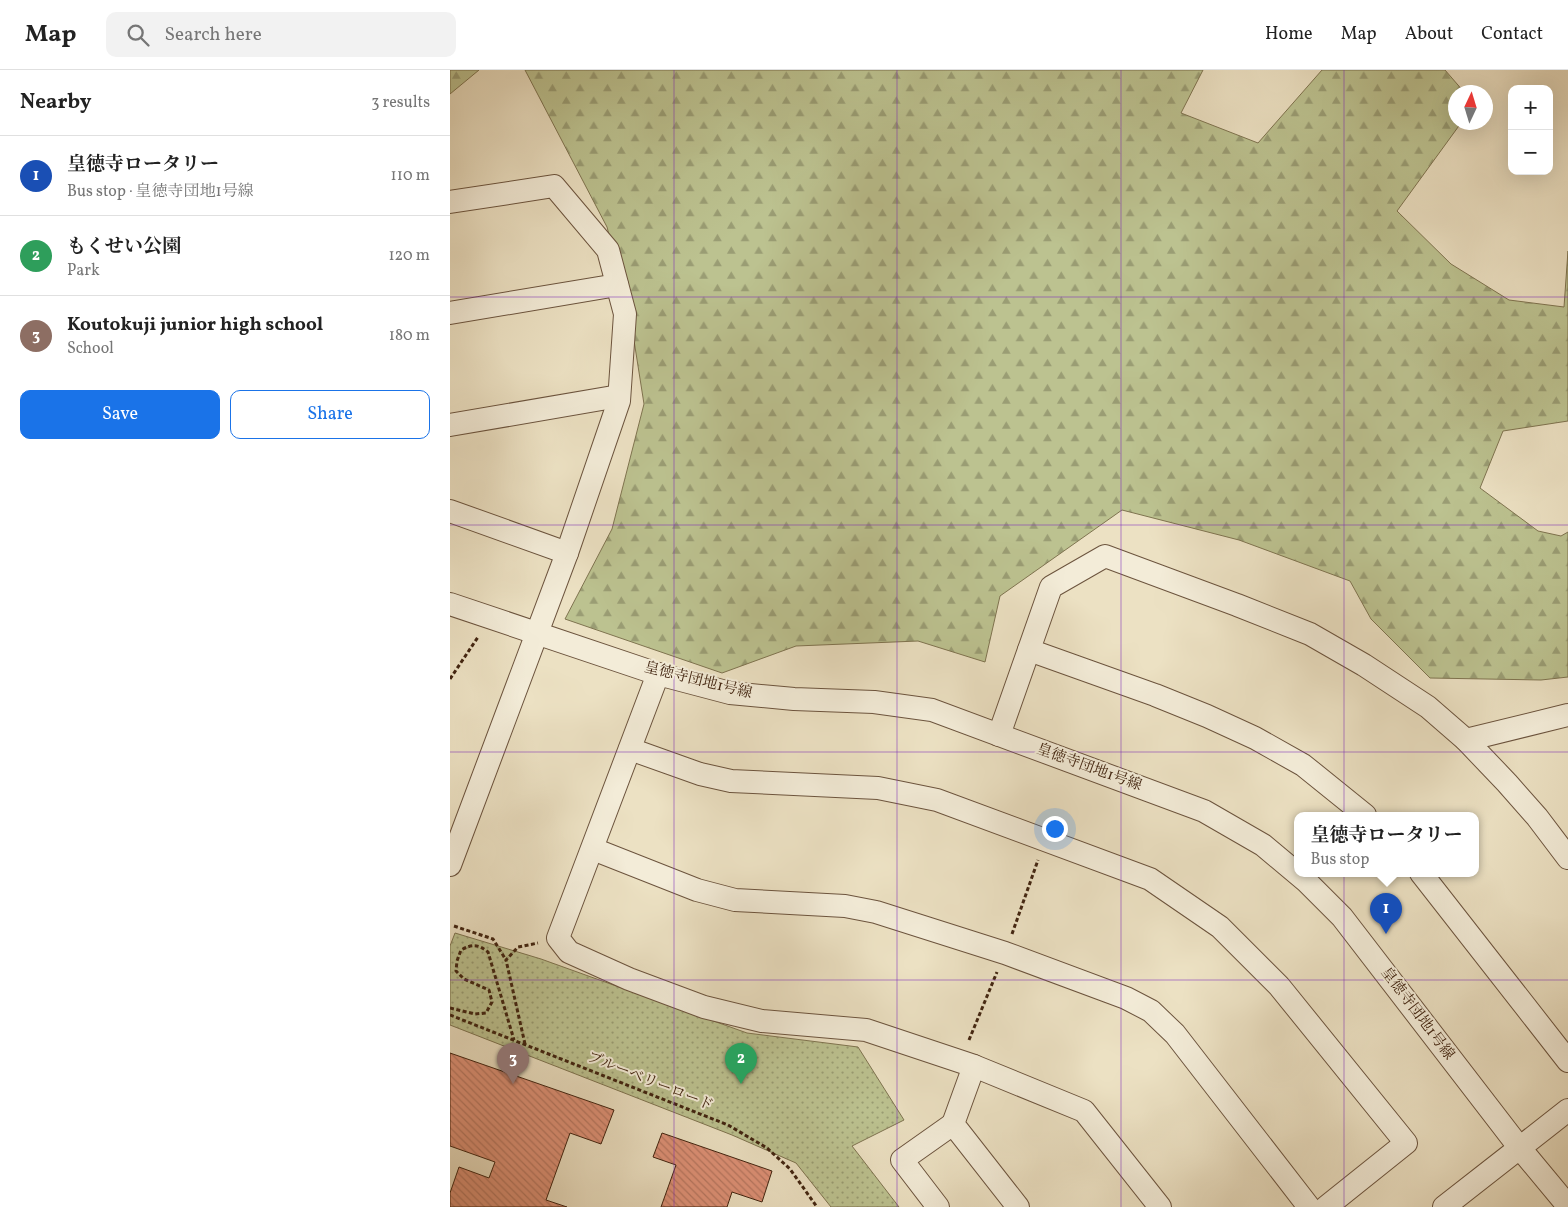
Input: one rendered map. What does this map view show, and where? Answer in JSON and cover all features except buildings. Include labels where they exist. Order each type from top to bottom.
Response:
[{"type":"street","points":[[450,202],[554,186],[608,250],[625,314],[619,401],[567,552],[450,865]]},
{"type":"street","points":[[450,313],[617,285]]},
{"type":"street","points":[[450,425],[619,396]]},
{"type":"street","points":[[450,511],[567,552]]},
{"type":"street","points":[[999,735],[1051,588],[1105,556],[1237,604],[1310,634],[1364,665],[1428,706],[1466,740],[1537,817],[1568,858]]},
{"type":"street","name":"皇徳寺団地1号線","points":[[450,604],[658,674],[730,693],[794,699],[874,702],[932,710],[1204,811],[1263,845],[1294,871]]},
{"type":"street","points":[[1029,650],[1155,695],[1254,738],[1303,765],[1361,812]]},
{"type":"street","points":[[658,674],[558,938],[569,952],[629,979],[704,1007],[762,1021],[866,1030],[967,1063],[1084,1111],[1160,1207]]},
{"type":"street","points":[[1466,740],[1568,716]]},
{"type":"street","points":[[630,749],[700,774],[731,781],[878,788],[937,800],[1150,879],[1220,927],[1279,986],[1406,1143],[1326,1207]]},
{"type":"street","points":[[593,849],[697,890],[735,900],[845,906],[876,912],[1005,952],[1126,998],[1151,1011],[1175,1034],[1309,1207]]},
{"type":"street","name":"皇徳寺団地1号線","points":[[1301,877],[1342,917],[1519,1147],[1568,1206]]},
{"type":"street","points":[[1423,877],[1568,1061]]},
{"type":"street","points":[[938,1207],[902,1160],[953,1124],[967,1063]]},
{"type":"street","points":[[1453,1204],[1519,1147],[1568,1110]]},
{"type":"street","points":[[953,1124],[1018,1207]]},
{"type":"path","points":[[450,679],[479,636]]},
{"type":"path","points":[[967,1063],[1045,840]]},
{"type":"path","points":[[454,926],[493,940],[506,960],[525,1044]]},
{"type":"path","points":[[506,960],[518,948],[558,938]]},
{"type":"path","points":[[450,1008],[475,1014],[486,1013],[492,1002],[489,990],[464,978],[456,971],[461,950],[469,946],[481,946],[488,952],[514,1040]]},
{"type":"path","name":"ブルーベリーロード","points":[[450,1015],[728,1125],[768,1148],[790,1170],[817,1207]]},
{"type":"green space","points":[[450,70],[479,70],[450,94]]},
{"type":"green space","points":[[525,70],[1203,70],[1181,113],[1258,143],[1322,70],[1445,70],[1458,85],[1448,85],[1448,130],[1456,130],[1397,211],[1451,264],[1509,300],[1564,307],[1568,251],[1568,421],[1503,431],[1480,488],[1538,531],[1561,536],[1568,532],[1568,677],[1541,680],[1430,678],[1371,619],[1350,581],[1239,540],[1122,510],[1000,596],[985,662],[918,641],[796,646],[722,673],[565,619],[612,529],[644,404],[630,315],[607,227]]},
{"type":"green space","points":[[455,933],[541,959],[747,1033],[858,1047],[904,1120],[852,1146],[899,1207],[831,1207],[796,1163],[732,1135],[450,1025],[450,946]]},
{"type":"place","name":"皇徳寺ロータリー","points":[[1386,934]]},
{"type":"place","name":"Koutokuji junior high school","points":[[513,1084]]},
{"type":"place","name":"もくせい公園","points":[[741,1084]]}]
